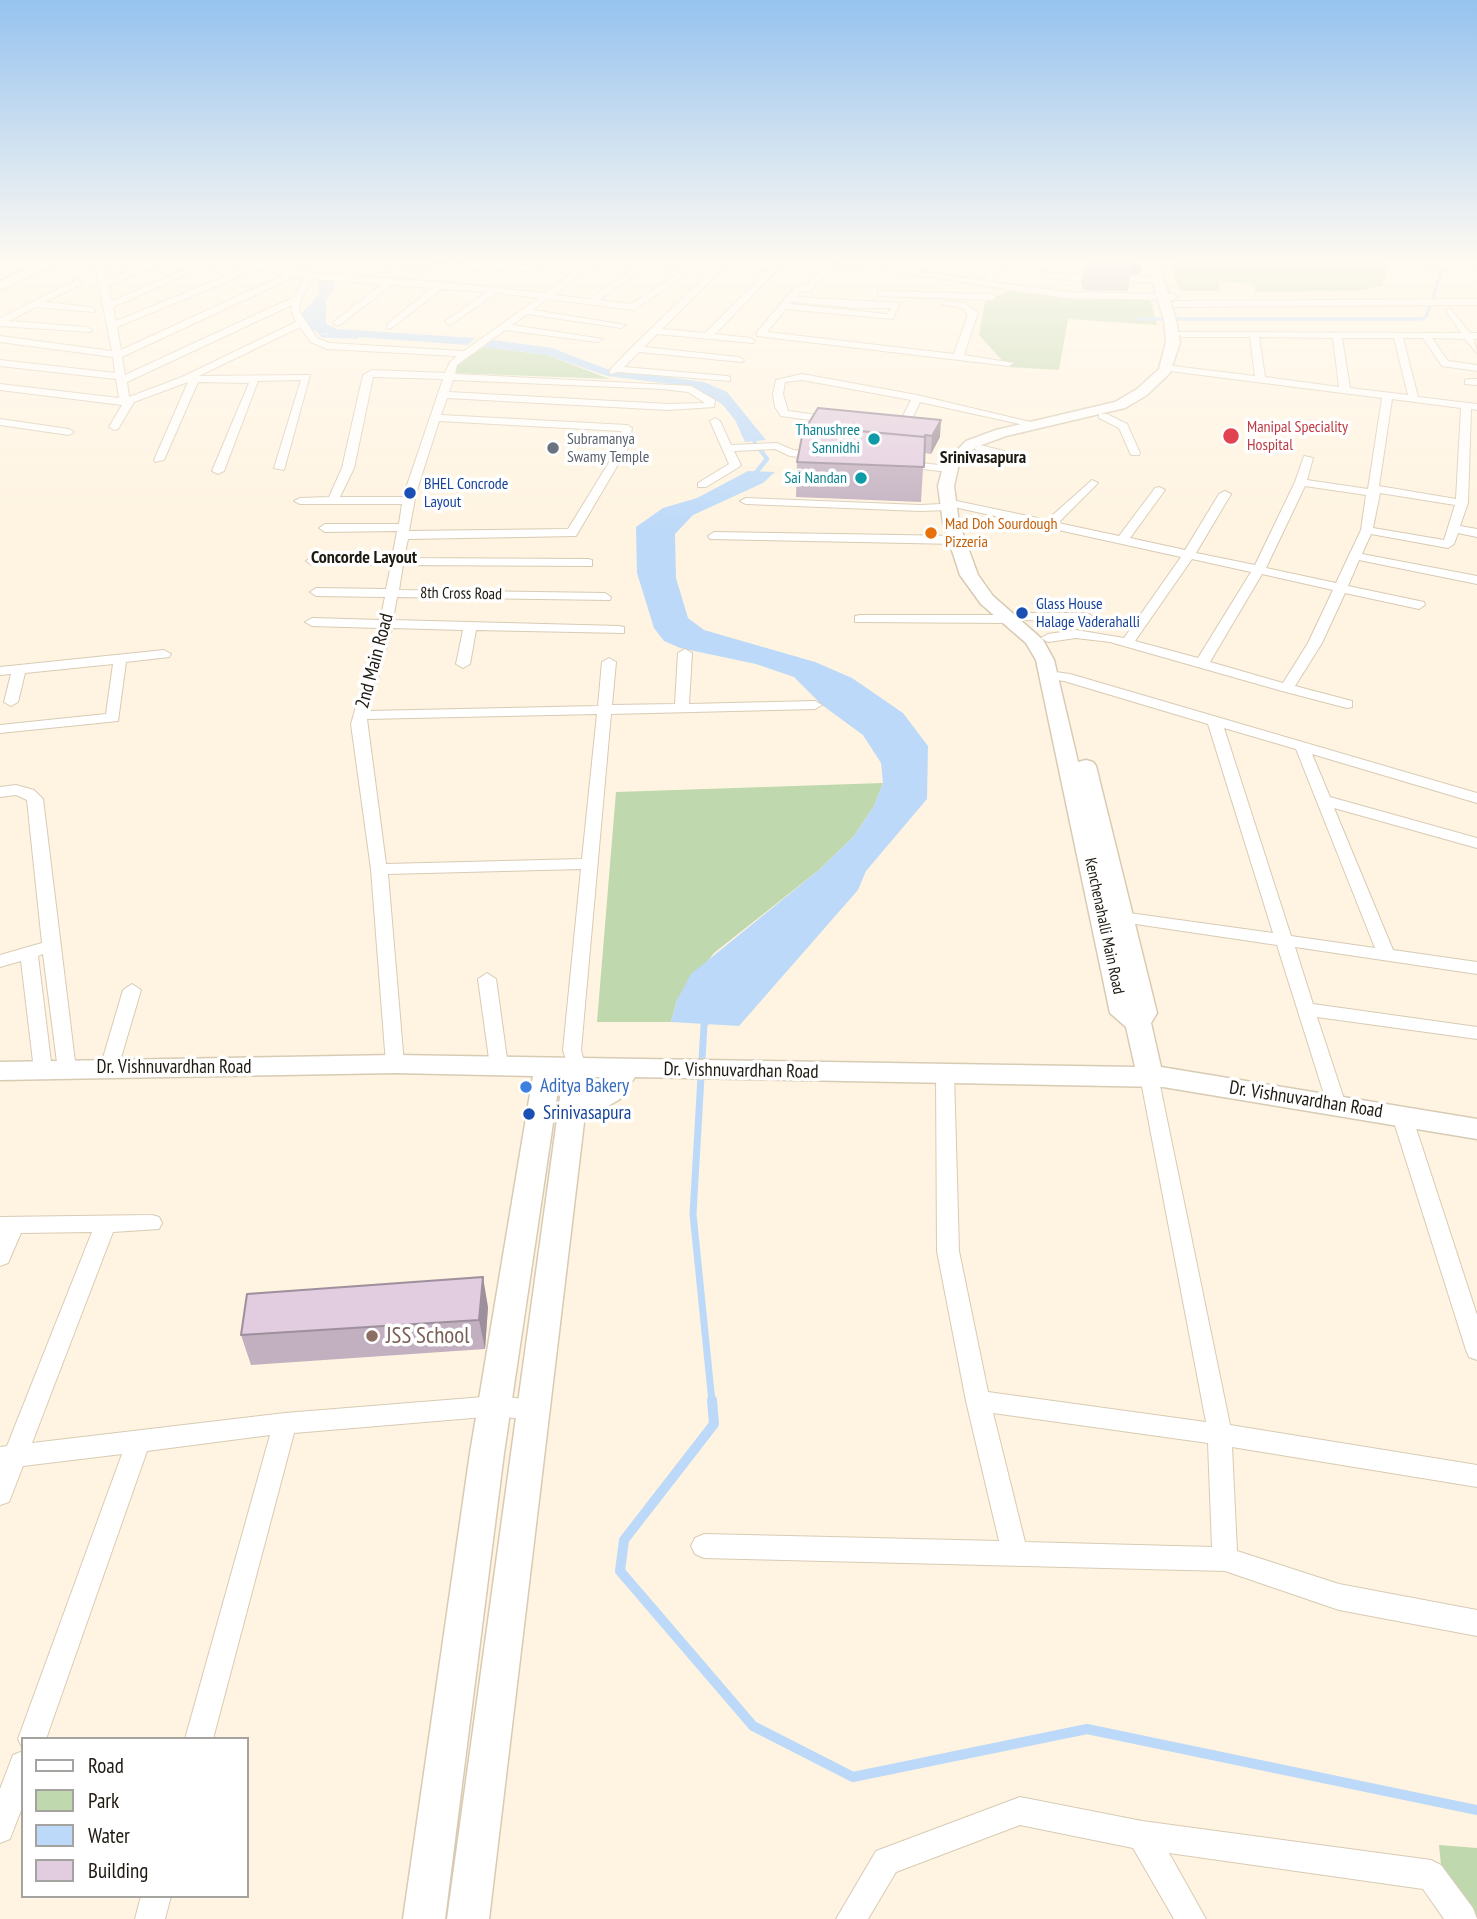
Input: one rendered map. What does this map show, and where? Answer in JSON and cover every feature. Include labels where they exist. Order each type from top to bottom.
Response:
[{"type":"main road","points":[[949,469],[960,452],[990,436],[1130,401],[1171,369],[1172,353]]},
{"type":"main road","points":[[980,448],[1009,437],[1103,415],[1141,403],[1171,369],[1179,353]]},
{"type":"main road","name":"Kenchenahalli Main Road","points":[[952,504],[961,472],[980,448]]},
{"type":"main road","name":"Kenchenahalli Main Road","points":[[949,469],[952,504],[957,540],[969,575],[987,600],[1016,618],[1048,638],[1058,653],[1057,676],[1123,1013],[1138,1023],[1144,1013],[1122,918],[1057,676],[1038,647],[1016,618],[1001,598],[984,574],[965,523],[952,504]]},
{"type":"main road","points":[[1138,1023],[1150,1076]]},
{"type":"main road","points":[[468,1919],[572,1107],[566,1062]]},
{"type":"main road","points":[[424,1919],[486,1453],[566,1062]]},
{"type":"main road","name":"Dr. Vishnuvardhan Road","points":[[0,1071],[186,1070],[395,1064],[499,1066],[566,1062],[624,1070],[1150,1076],[1477,1129]]},
{"type":"main road","points":[[572,1107],[602,1098],[617,1085],[624,1070]]},
{"type":"street","points":[[100,353],[118,355],[123,353]]},
{"type":"street","points":[[0,363],[121,378],[178,353]]},
{"type":"street","points":[[0,387],[127,401],[190,379],[242,353]]},
{"type":"street","points":[[333,500],[348,468],[368,375],[372,373],[376,353]]},
{"type":"street","name":"2nd Main Road","points":[[395,1064],[379,869],[359,724],[386,625],[409,501],[453,364],[468,353]]},
{"type":"street","points":[[631,353],[614,370],[727,379]]},
{"type":"street","points":[[669,353],[739,360]]},
{"type":"street","points":[[920,353],[1009,363]]},
{"type":"street","points":[[958,357],[960,353]]},
{"type":"street","points":[[1256,353],[1260,380]]},
{"type":"street","points":[[1340,353],[1345,391]]},
{"type":"street","points":[[1402,353],[1414,399]]},
{"type":"street","points":[[1437,353],[1445,364],[1477,368]]},
{"type":"street","points":[[114,427],[127,401],[118,355]]},
{"type":"street","points":[[1171,369],[1471,406],[1462,503],[1448,544],[1367,530]]},
{"type":"street","points":[[372,373],[662,386],[691,389],[711,402],[710,405],[698,407],[668,407],[442,395]]},
{"type":"street","points":[[190,379],[307,377],[280,468]]},
{"type":"street","points":[[846,421],[785,414],[780,407],[778,385],[786,377],[802,377],[916,398],[1038,425]]},
{"type":"street","points":[[218,471],[254,382],[249,378]]},
{"type":"street","points":[[159,460],[190,379]]},
{"type":"street","points":[[1287,688],[1315,643],[1367,530],[1387,396]]},
{"type":"street","points":[[885,425],[904,425],[916,398]]},
{"type":"street","points":[[1103,415],[1123,426],[1135,453]]},
{"type":"street","points":[[325,528],[572,533],[624,446],[627,428],[434,418]]},
{"type":"street","points":[[702,485],[735,465],[715,421]]},
{"type":"street","points":[[0,422],[69,432]]},
{"type":"street","points":[[728,448],[777,446],[790,453],[836,458]]},
{"type":"street","points":[[980,448],[1012,456]]},
{"type":"street","points":[[1202,663],[1259,569],[1300,482],[1308,458]]},
{"type":"street","points":[[889,463],[949,469]]},
{"type":"street","points":[[1300,482],[1462,503]]},
{"type":"street","points":[[1051,523],[1092,483]]},
{"type":"street","points":[[1123,539],[1159,490]]},
{"type":"street","points":[[1127,643],[1189,554],[1225,494]]},
{"type":"street","points":[[300,500],[409,501]]},
{"type":"street","points":[[746,501],[920,508],[952,504],[1051,523],[1419,606]]},
{"type":"street","points":[[1454,529],[1477,533]]},
{"type":"street","points":[[714,536],[957,540]]},
{"type":"street","points":[[1355,556],[1477,580]]},
{"type":"street","points":[[312,561],[588,563]]},
{"type":"street","name":"8th Cross Road","points":[[316,592],[605,597]]},
{"type":"street","points":[[860,619],[1087,617]]},
{"type":"street","points":[[312,622],[619,630]]},
{"type":"street","points":[[463,664],[470,627]]},
{"type":"street","points":[[1048,638],[1076,634],[1127,643],[1348,704]]},
{"type":"street","points":[[682,708],[685,653]]},
{"type":"street","points":[[0,671],[164,654]]},
{"type":"street","points":[[0,729],[113,718],[120,659]]},
{"type":"street","points":[[566,1062],[610,662]]},
{"type":"street","points":[[11,702],[19,669]]},
{"type":"street","points":[[1057,676],[1477,798]]},
{"type":"street","points":[[360,715],[815,705]]},
{"type":"street","points":[[1215,722],[1336,1105]]},
{"type":"street","points":[[1302,747],[1386,954]]},
{"type":"street","points":[[0,792],[16,790],[29,793],[36,799],[51,946],[55,1070]]},
{"type":"street","points":[[1324,800],[1477,843]]},
{"type":"street","points":[[379,869],[589,864]]},
{"type":"street","points":[[1122,918],[1477,968]]},
{"type":"street","points":[[0,961],[51,946]]},
{"type":"street","points":[[29,953],[55,1070]]},
{"type":"street","points":[[487,979],[499,1066]]},
{"type":"street","points":[[109,1069],[132,990]]},
{"type":"street","points":[[1307,1009],[1477,1033]]},
{"type":"street","points":[[945,1073],[948,1251],[978,1401],[1015,1554]]},
{"type":"street","points":[[1150,1076],[1220,1434],[1225,1559]]},
{"type":"street","points":[[1402,1116],[1477,1350]]},
{"type":"street","points":[[0,1494],[8,1457],[106,1223]]},
{"type":"street","points":[[0,1257],[7,1225],[152,1223]]},
{"type":"street","points":[[978,1401],[1220,1434],[1477,1476]]},
{"type":"street","points":[[8,1457],[285,1423],[496,1406],[533,1410]]},
{"type":"street","points":[[200,1737],[285,1423]]},
{"type":"street","points":[[33,1737],[138,1442]]},
{"type":"street","points":[[704,1546],[1225,1559],[1339,1597],[1477,1623]]},
{"type":"street","points":[[0,1829],[21,1771]]},
{"type":"street","points":[[851,1919],[886,1861],[1020,1811],[1142,1835],[1431,1875],[1462,1919]]},
{"type":"street","points":[[1142,1835],[1191,1919]]},
{"type":"street","points":[[150,1919],[155,1898]]},
{"type":"green space","points":[[475,353],[528,353],[547,355],[610,379],[453,373],[456,364]]},
{"type":"green space","points":[[995,353],[1062,353],[1059,370],[1008,367]]},
{"type":"green space","points":[[883,783],[874,806],[854,836],[819,870],[714,953],[677,1000],[671,1022],[597,1022],[616,792]]},
{"type":"green space","points":[[1439,1845],[1477,1848],[1477,1919],[1442,1875]]},
{"type":"water","points":[[528,353],[564,353],[607,369],[704,382],[727,392],[766,440],[745,442],[735,420],[722,404],[694,387],[607,376],[547,355]]},
{"type":"water","points":[[748,471],[775,472],[763,483],[693,515],[675,534],[676,578],[688,618],[704,630],[815,662],[852,678],[903,713],[928,746],[927,799],[866,871],[858,890],[739,1026],[671,1022],[677,1000],[691,974],[819,870],[854,836],[874,806],[883,783],[881,763],[863,735],[822,705],[794,677],[756,664],[680,648],[664,641],[654,628],[637,573],[636,527],[663,508],[697,498]]},
{"type":"building","points":[[818,408],[941,420],[932,436],[925,437],[807,426]]},
{"type":"building","points":[[804,426],[925,437],[924,467],[797,462]]},
{"type":"building","points":[[483,1277],[479,1320],[241,1335],[247,1294]]},
{"type":"waterway","points":[[749,434],[760,450]]},
{"type":"waterway","points":[[754,475],[767,459],[759,448]]},
{"type":"waterway","points":[[707,1020],[704,1025],[693,1214],[712,1402]]},
{"type":"waterway","points":[[712,1400],[714,1424],[624,1540],[620,1571],[753,1726],[853,1777],[1087,1729],[1477,1810]]},
{"type":"place","name":"Manipal Speciality Hospital","points":[[1231,436]]},
{"type":"place","name":"Thanushree Sannidhi","points":[[874,439]]},
{"type":"place","name":"Subramanya Swamy Temple","points":[[553,448]]},
{"type":"place","name":"Sai Nandan","points":[[861,478]]},
{"type":"place","name":"BHEL Concrode Layout","points":[[410,493]]},
{"type":"place","name":"Mad Doh Sourdough Pizzeria","points":[[931,533]]},
{"type":"place","name":"Glass House Halage Vaderahalli","points":[[1022,613]]},
{"type":"place","name":"Aditya Bakery","points":[[526,1087]]},
{"type":"place","name":"Srinivasapura","points":[[529,1114]]},
{"type":"place","name":"JSS School","points":[[372,1336]]},
{"type":"district","name":"Srinivasapura","points":[[983,458]]},
{"type":"district","name":"Concorde Layout","points":[[364,558]]}]
